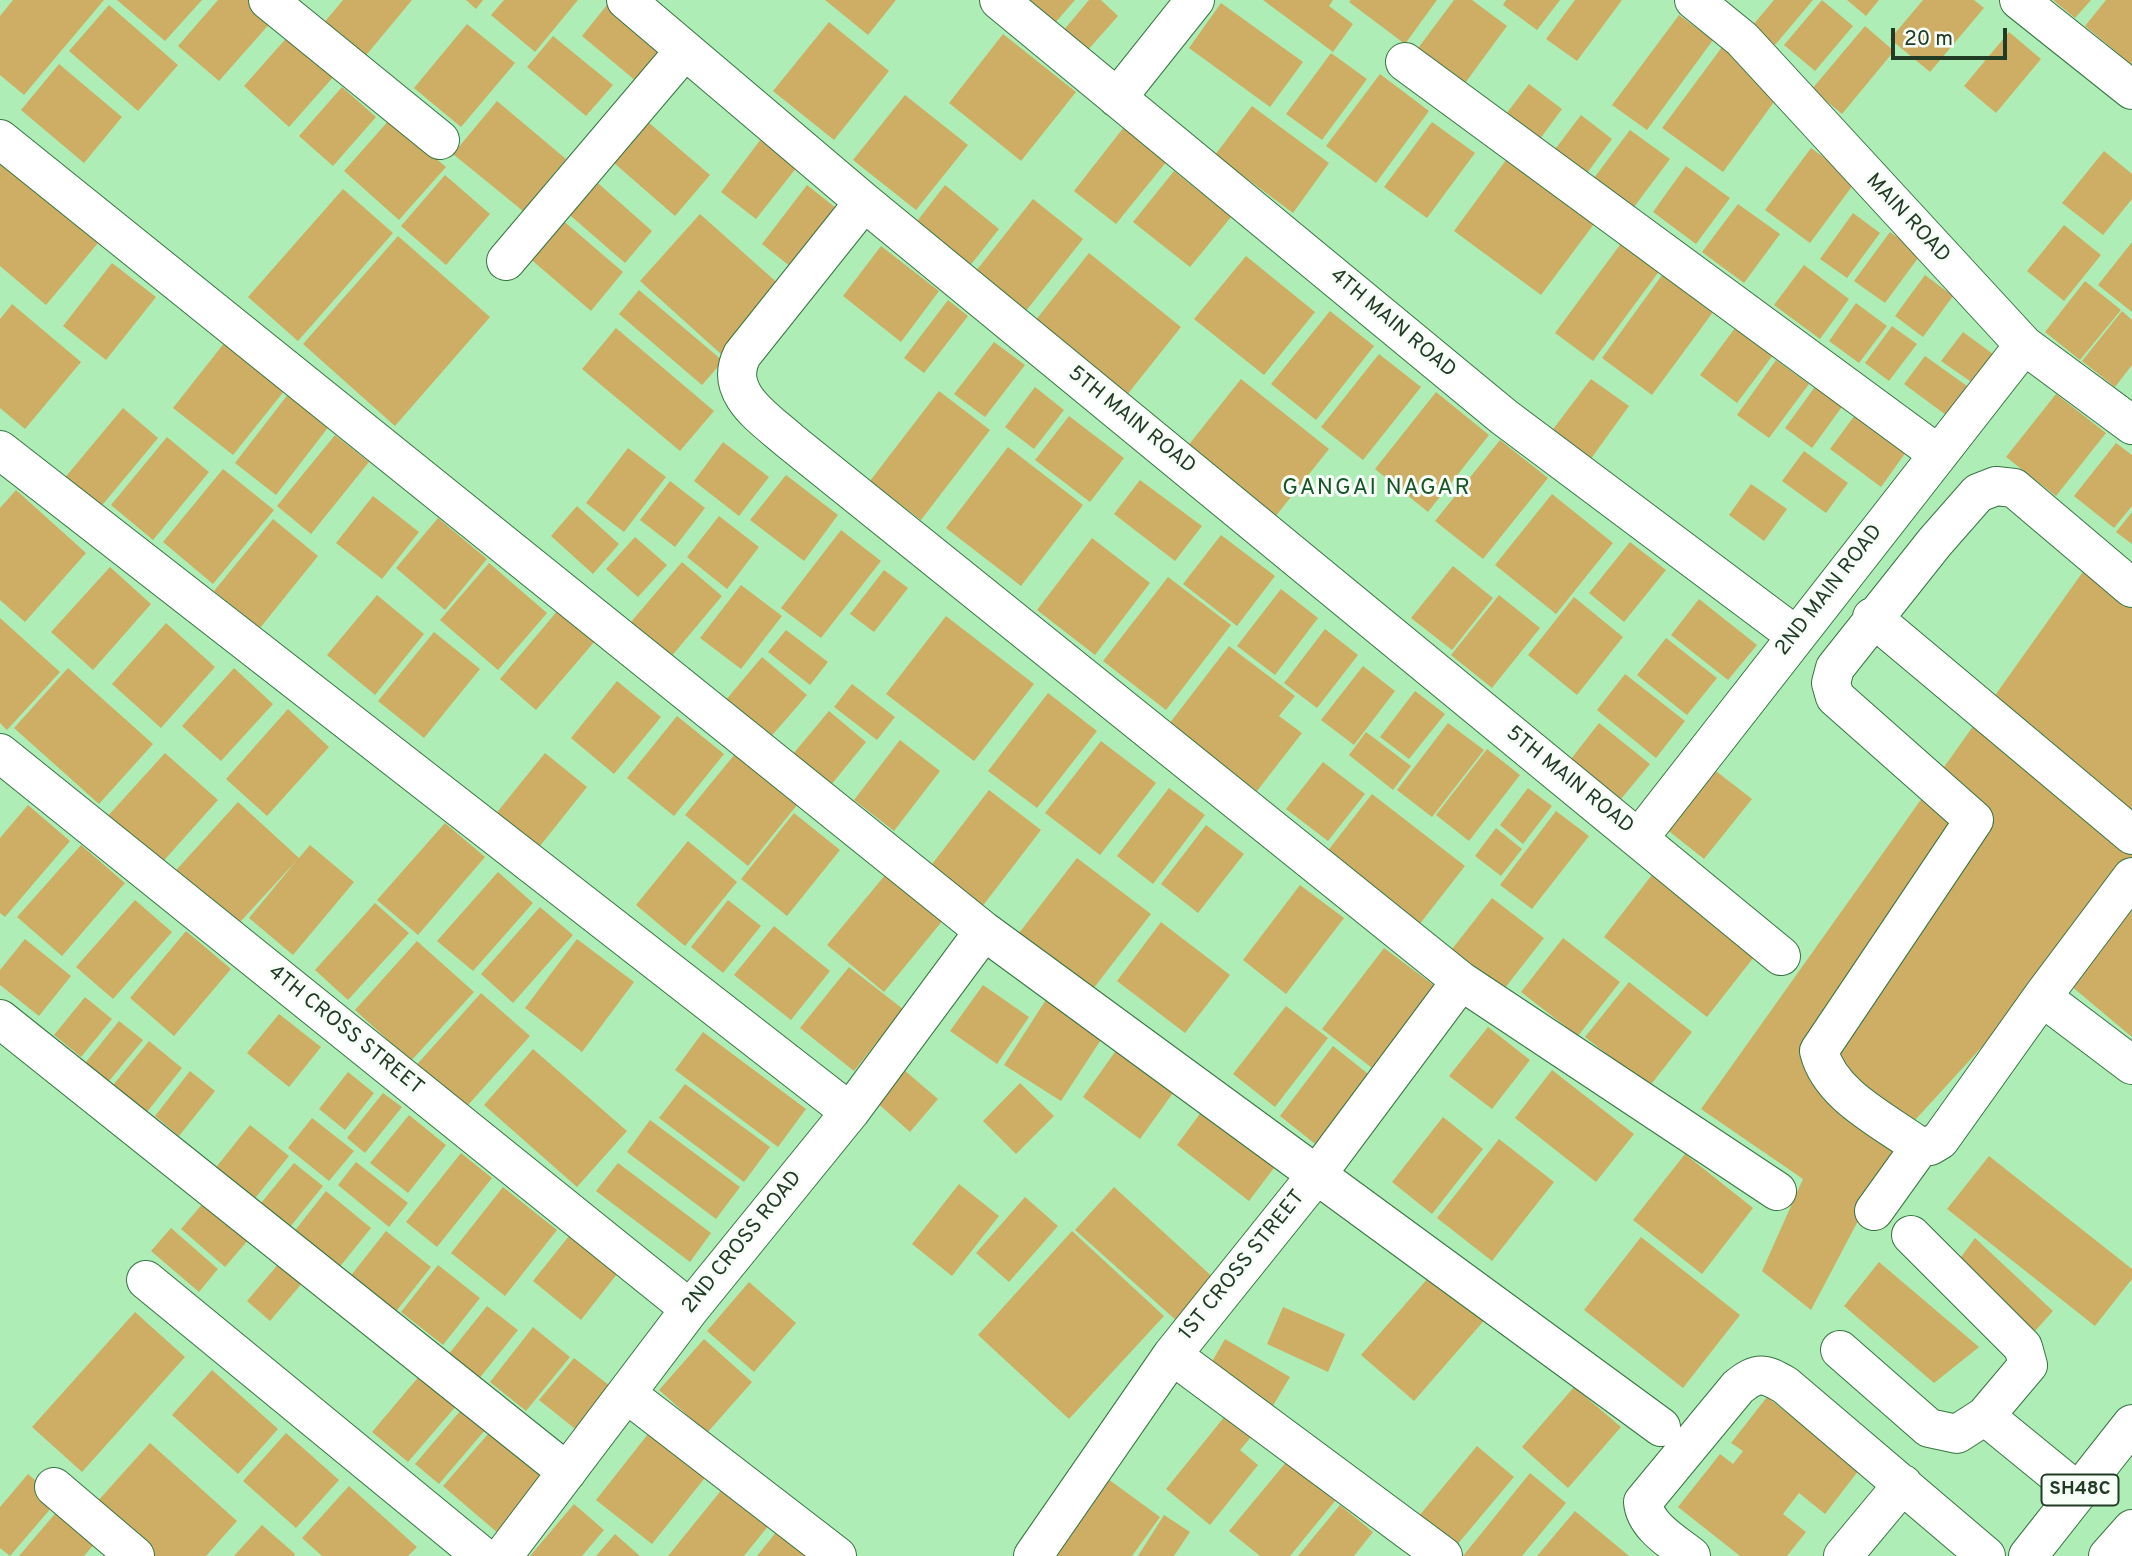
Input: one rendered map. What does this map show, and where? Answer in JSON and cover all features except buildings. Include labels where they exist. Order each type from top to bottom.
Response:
[{"type":"street","points":[[268,0],[440,140]]},
{"type":"street","name":"5TH MAIN ROAD","points":[[626,0],[864,202],[1781,956]]},
{"type":"street","name":"4TH MAIN ROAD","points":[[999,0],[1504,417],[1795,635]]},
{"type":"street","points":[[1117,97],[1195,0]]},
{"type":"street","name":"MAIN ROAD","points":[[1694,0],[1742,39],[2024,345],[2126,409]]},
{"type":"street","points":[[2019,0],[2132,90]]},
{"type":"street","points":[[506,261],[685,50]]},
{"type":"street","points":[[1405,62],[1938,454]]},
{"type":"street","points":[[0,139],[984,932],[1318,1173],[1661,1427]]},
{"type":"street","points":[[864,202],[741,355],[735,368],[737,388],[750,405],[790,442],[1461,981],[1777,1191]]},
{"type":"street","name":"2ND MAIN ROAD","points":[[1639,838],[2024,345]]},
{"type":"street","points":[[0,450],[850,1112]]},
{"type":"street","points":[[2132,588],[2014,488],[1996,486],[1978,493],[1872,617],[1835,668],[1831,683],[1835,697],[1974,820],[1819,1051],[1823,1066],[1836,1086],[1920,1147],[1930,1146],[1940,1140],[2132,877]]},
{"type":"street","points":[[1872,617],[2132,835]]},
{"type":"street","name":"4TH CROSS STREET","points":[[0,753],[690,1308]]},
{"type":"street","name":"2ND CROSS ROAD","points":[[503,1556],[690,1308],[850,1112],[984,932]]},
{"type":"street","name":"1ST CROSS STREET","points":[[1032,1556],[1172,1355],[1318,1173],[1461,981]]},
{"type":"street","points":[[2042,997],[2132,1065]]},
{"type":"street","points":[[0,1019],[567,1472]]},
{"type":"street","points":[[1874,1211],[1920,1147]]},
{"type":"street","points":[[1840,1350],[1929,1428],[1957,1434],[1985,1416],[2028,1366],[2023,1347],[1911,1235]]},
{"type":"street","points":[[146,1280],[482,1556]]},
{"type":"street","points":[[1172,1355],[1443,1556]]},
{"type":"street","points":[[1691,1556],[1654,1525],[1644,1511],[1643,1502],[1738,1387],[1752,1376],[1768,1375],[1785,1385],[1986,1556]]},
{"type":"street","points":[[627,1394],[837,1556]]},
{"type":"street","points":[[1985,1416],[2078,1492]]},
{"type":"street","name":"SH48C","points":[[2028,1556],[2132,1424]]},
{"type":"street","points":[[1843,1556],[1903,1484]]},
{"type":"street","points":[[54,1487],[135,1556]]},
{"type":"street","name":"SH48C","points":[[2108,1556],[2132,1529]]},
{"type":"district","name":"GANGAI NAGAR","points":[[1377,489]]}]
